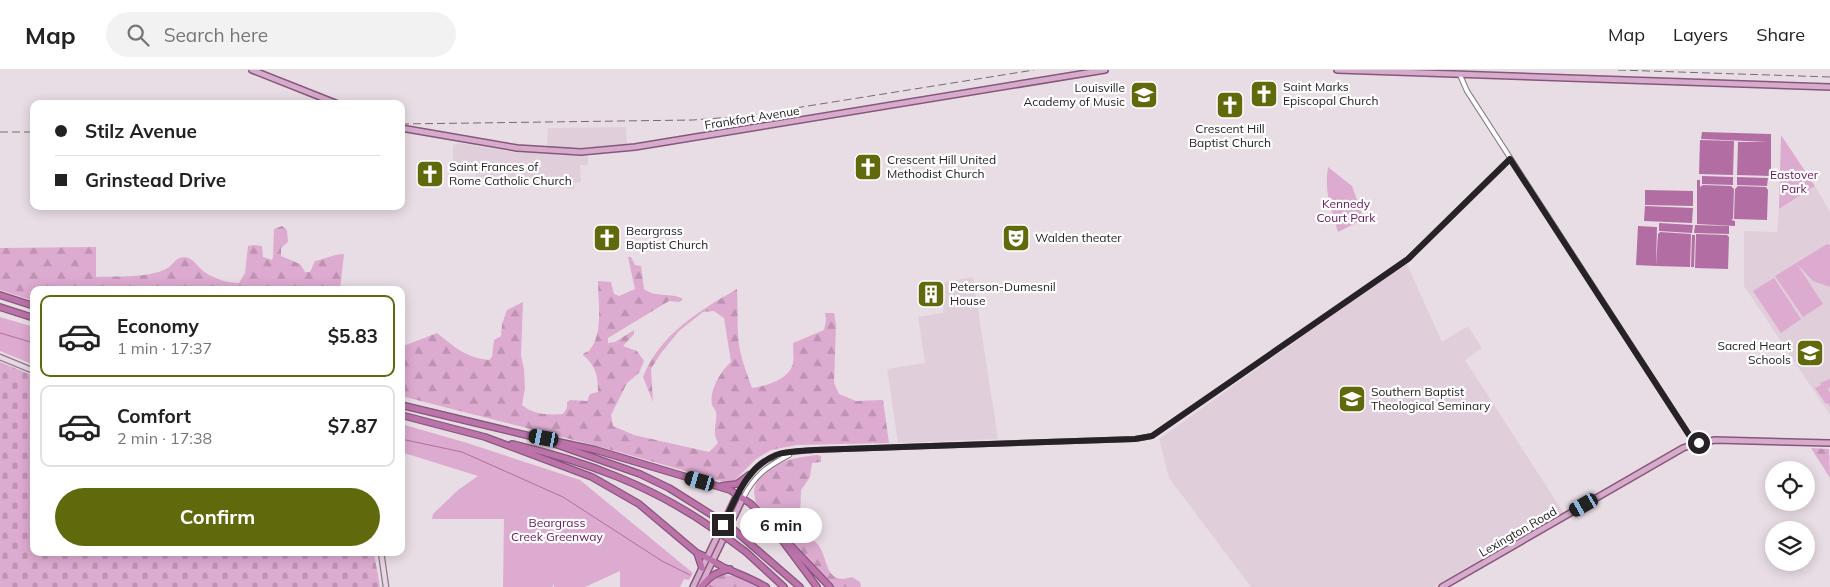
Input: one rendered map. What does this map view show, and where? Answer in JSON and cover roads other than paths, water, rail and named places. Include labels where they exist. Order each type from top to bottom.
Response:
[{"type":"highway","points":[[0,295],[30,305]]},
{"type":"highway","points":[[0,307],[30,317]]},
{"type":"highway","points":[[405,406],[596,450],[717,486],[740,497],[775,529],[830,587]]},
{"type":"highway","points":[[405,416],[567,458],[609,473],[674,504],[715,530],[753,558],[784,587]]},
{"type":"highway","points":[[531,436],[640,474],[670,488],[733,529],[800,587]]},
{"type":"highway","points":[[485,437],[582,472],[612,487],[656,518],[697,553],[766,587]]},
{"type":"highway","points":[[717,486],[737,484],[749,475]]},
{"type":"highway","points":[[775,529],[817,587]]},
{"type":"highway","points":[[697,553],[702,568]]},
{"type":"highway","points":[[700,587],[712,575],[719,571],[730,569]]},
{"type":"main road","points":[[252,70],[328,100]]},
{"type":"main road","name":"Frankfort Avenue","points":[[405,129],[517,148],[601,152],[1105,70]]},
{"type":"main road","points":[[1338,70],[1460,74],[1513,73],[1830,87]]},
{"type":"main road","points":[[0,357],[30,369]]},
{"type":"main road","name":"Lexington Road","points":[[1442,587],[1677,451],[1695,444],[1715,440],[1830,443]]},
{"type":"main road","points":[[700,587],[710,558],[740,497]]},
{"type":"main road","points":[[382,556],[386,587]]},
{"type":"main road","points":[[692,587],[702,568],[710,558]]},
{"type":"street","points":[[1460,74],[1467,91],[1510,159],[1695,444]]},
{"type":"street","points":[[740,497],[749,475],[768,459],[778,454],[815,450],[1130,439],[1152,436],[1408,259],[1510,159]]},
{"type":"street","points":[[740,497],[760,473],[773,463],[793,453]]},
{"type":"waterway","points":[[0,333],[30,342]]},
{"type":"waterway","points":[[405,440],[462,452],[563,497],[662,561],[690,575]]},
{"type":"waterway","points":[[709,585],[713,587]]},
{"type":"railway","points":[[405,124],[693,120],[745,116],[1034,70]]},
{"type":"railway","points":[[1618,70],[1830,77]]},
{"type":"railway","points":[[0,132],[30,132]]},
{"type":"place","name":"Saint Marks Episcopal Church","points":[[1264,94]]},
{"type":"place","name":"Louisville Academy of Music","points":[[1144,95]]},
{"type":"place","name":"Crescent Hill Baptist Church","points":[[1230,105]]},
{"type":"place","name":"Crescent Hill United Methodist Church","points":[[868,167]]},
{"type":"place","name":"Saint Frances of Rome Catholic Church","points":[[430,174]]},
{"type":"place","name":"Beargrass Baptist Church","points":[[607,238]]},
{"type":"place","name":"Walden theater","points":[[1016,238]]},
{"type":"place","name":"Peterson-Dumesnil House","points":[[931,294]]},
{"type":"place","name":"Sacred Heart Schools","points":[[1810,353]]},
{"type":"place","name":"Southern Baptist Theological Seminary","points":[[1352,399]]},
{"type":"park label","name":"Eastover Park","points":[[1794,182]]},
{"type":"park label","name":"Kennedy Court Park","points":[[1346,211]]},
{"type":"park label","name":"Beargrass Creek Greenway","points":[[557,530]]}]
